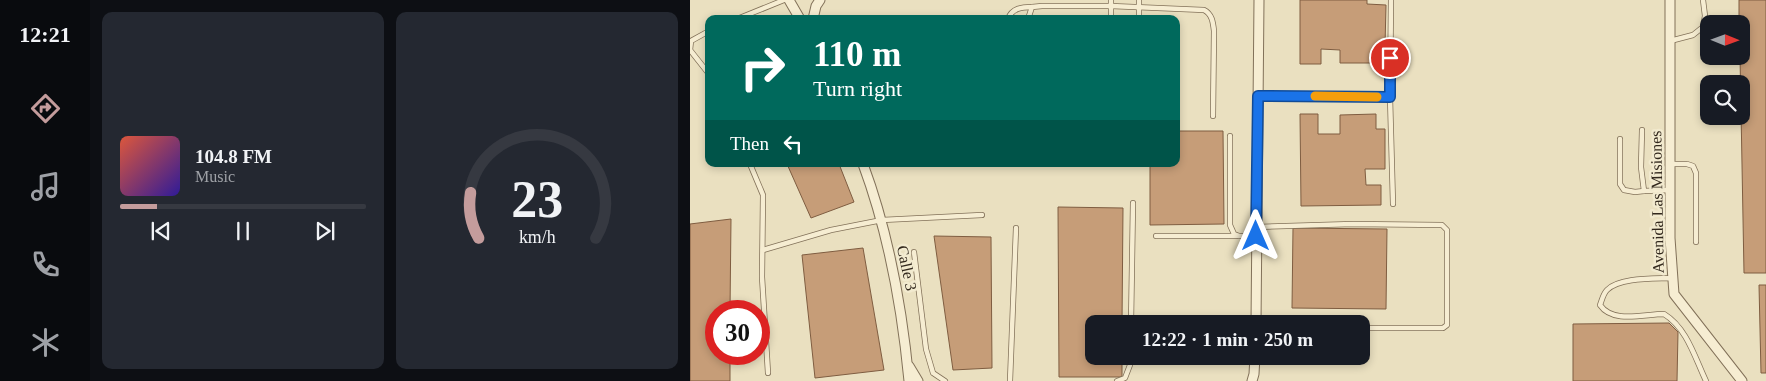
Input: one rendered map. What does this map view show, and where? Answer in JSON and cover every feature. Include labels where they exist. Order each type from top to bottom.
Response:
[{"type":"street","points":[[789,0],[798,15]]},
{"type":"street","points":[[815,15],[816,6],[820,0]]},
{"type":"street","name":"Avenida Las Misiones","points":[[1670,0],[1670,238],[1674,294],[1742,381]]},
{"type":"street","points":[[1256,2],[1258,96],[1256,315]]},
{"type":"street","name":"Calle 3","points":[[865,167],[882,220],[896,284],[909,381]]},
{"type":"street","points":[[907,364],[918,381]]},
{"type":"street","points":[[1252,381],[1254,365]]},
{"type":"lane","points":[[747,15],[784,0]]},
{"type":"lane","points":[[1139,0],[1139,15]]},
{"type":"lane","points":[[1391,0],[1390,97],[1393,204]]},
{"type":"lane","points":[[1670,41],[1693,34],[1703,27],[1705,16],[1703,0]]},
{"type":"lane","points":[[1010,15],[1017,9],[1032,7],[1111,3],[1139,8],[1204,10],[1209,12],[1213,20],[1214,31],[1213,116]]},
{"type":"lane","points":[[1029,15],[1032,7]]},
{"type":"lane","points":[[690,41],[705,33]]},
{"type":"lane","points":[[690,50],[705,69]]},
{"type":"lane","points":[[1258,96],[1390,97]]},
{"type":"lane","points":[[1642,130],[1641,167],[1644,191]]},
{"type":"lane","points":[[1230,136],[1230,225],[1234,234],[1239,236]]},
{"type":"lane","points":[[1620,139],[1620,184],[1624,190],[1635,192],[1670,190]]},
{"type":"lane","points":[[1670,164],[1693,166],[1696,173],[1696,242]]},
{"type":"lane","points":[[751,167],[763,195],[762,250],[768,373]]},
{"type":"lane","points":[[1131,315],[1133,203]]},
{"type":"lane","points":[[762,250],[832,230],[882,220],[982,215]]},
{"type":"lane","points":[[1156,236],[1239,236],[1256,232],[1362,224],[1442,226],[1447,230],[1447,325],[1443,328],[1370,328]]},
{"type":"lane","points":[[1010,381],[1016,228]]},
{"type":"lane","points":[[914,252],[926,349],[933,373],[945,381]]},
{"type":"lane","points":[[1673,278],[1616,284],[1606,291],[1600,305],[1604,311],[1618,316],[1664,314],[1670,318],[1684,334],[1706,381]]},
{"type":"lane","points":[[1117,381],[1125,378],[1130,365]]},
{"type":"building","points":[[1300,0],[1367,0],[1367,4],[1386,5],[1385,46],[1376,46],[1376,63],[1340,63],[1340,50],[1321,49],[1321,64],[1300,64]]},
{"type":"building","points":[[1739,0],[1766,0],[1766,273],[1744,273],[1741,125],[1750,125],[1750,75],[1740,75],[1740,65],[1750,65],[1750,15],[1739,15]]},
{"type":"building","points":[[1300,114],[1318,114],[1318,134],[1340,134],[1340,115],[1376,114],[1376,129],[1385,129],[1385,169],[1365,169],[1366,185],[1381,185],[1381,205],[1301,206]]},
{"type":"building","points":[[1180,131],[1223,131],[1224,224],[1150,225],[1150,167],[1180,167]]},
{"type":"building","points":[[788,167],[840,167],[854,202],[811,218]]},
{"type":"building","points":[[1058,207],[1123,208],[1122,315],[1085,315],[1085,365],[1122,365],[1122,377],[1059,377]]},
{"type":"building","points":[[731,219],[730,300],[705,300],[705,365],[730,365],[730,381],[690,381],[690,224]]},
{"type":"building","points":[[1293,228],[1387,229],[1386,309],[1292,308]]},
{"type":"building","points":[[934,236],[991,237],[992,368],[953,370]]},
{"type":"building","points":[[863,248],[884,370],[815,378],[802,255]]},
{"type":"building","points":[[1759,285],[1766,285],[1766,373],[1761,373]]},
{"type":"building","points":[[1669,323],[1678,332],[1677,381],[1573,381],[1573,324]]},
{"type":"slow traffic","points":[[1315,96],[1377,97]]},
{"type":"route","points":[[1256,236],[1258,96],[1390,97],[1390,58]]}]
